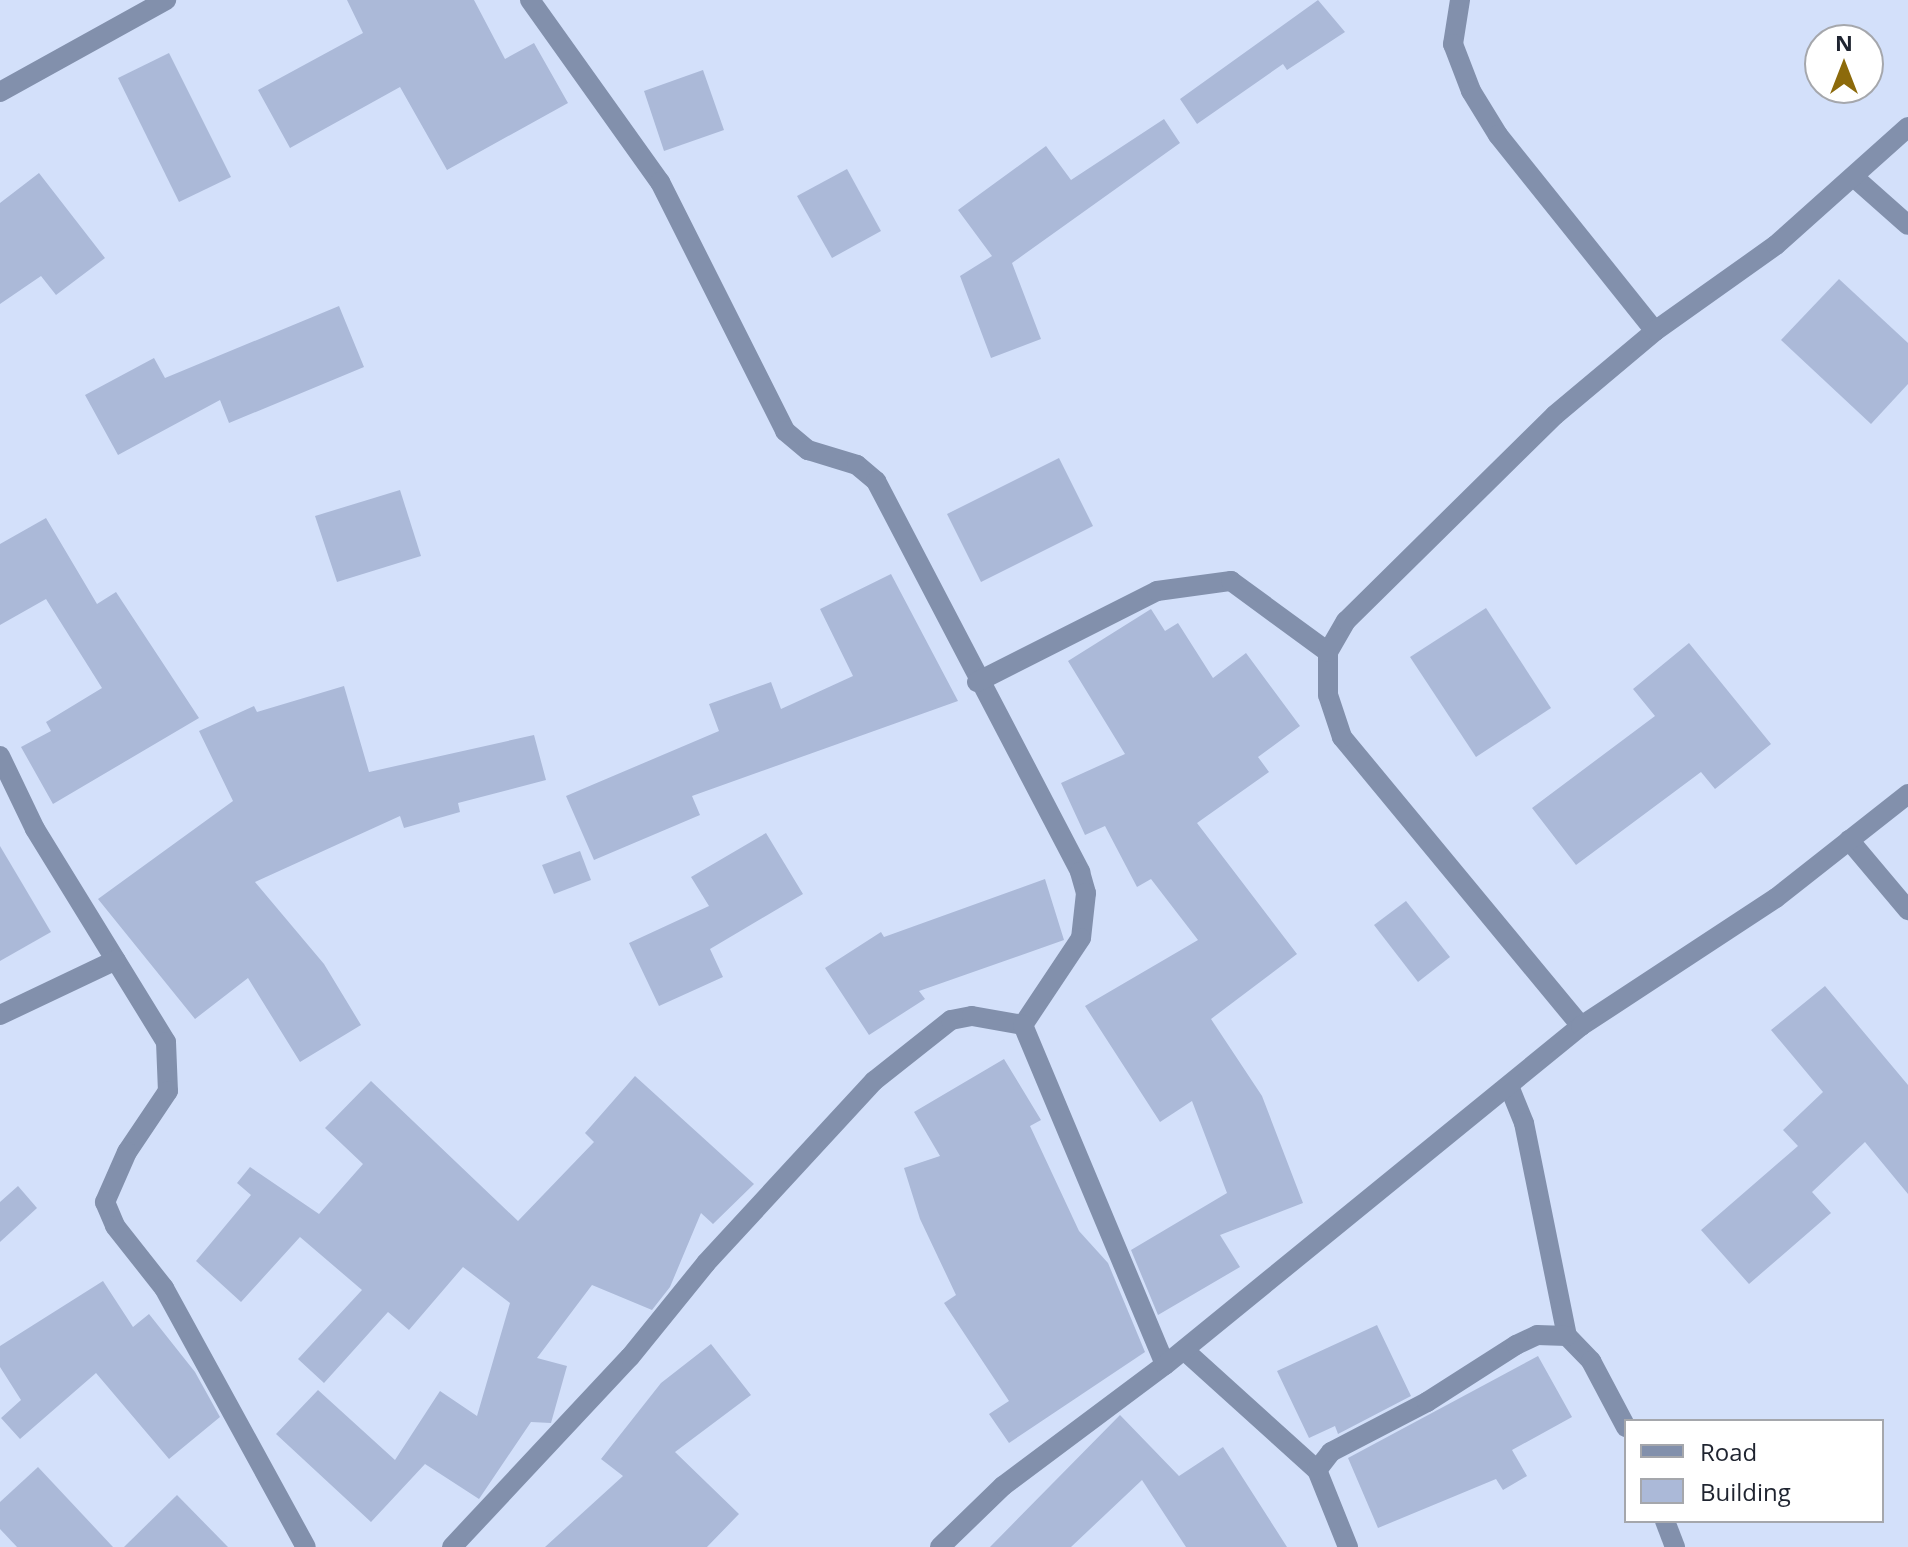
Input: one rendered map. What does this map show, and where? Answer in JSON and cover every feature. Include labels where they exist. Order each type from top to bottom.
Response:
[{"type":"street","points":[[0,92],[166,0]]},
{"type":"street","points":[[530,0],[660,182],[785,431],[808,450],[857,465],[876,481],[1086,893],[1081,938],[1023,1025]]},
{"type":"street","points":[[1460,0],[1453,44],[1471,91],[1498,135],[1655,331]]},
{"type":"street","points":[[1581,1026],[1342,737],[1328,695],[1328,652],[1346,621],[1448,515],[1655,331],[1856,179],[1908,127]]},
{"type":"street","points":[[1856,179],[1908,225]]},
{"type":"street","points":[[977,682],[1157,591],[1231,581],[1328,652]]},
{"type":"street","points":[[0,756],[35,829],[166,1042],[172,1067],[168,1091],[127,1152],[105,1202],[115,1226],[164,1288],[306,1547]]},
{"type":"street","points":[[940,1547],[1003,1486],[1184,1350],[1581,1026],[1776,898],[1908,794]]},
{"type":"street","points":[[1849,840],[1908,910]]},
{"type":"street","points":[[0,1015],[116,960]]},
{"type":"street","points":[[452,1547],[630,1357],[706,1263],[874,1081],[951,1020],[972,1016],[1023,1025]]},
{"type":"street","points":[[1023,1025],[1165,1365]]},
{"type":"street","points":[[1509,1086],[1524,1123],[1567,1336],[1591,1361],[1624,1423]]},
{"type":"street","points":[[1317,1470],[1331,1452],[1427,1402],[1516,1345],[1537,1335],[1567,1336]]},
{"type":"street","points":[[1184,1350],[1317,1470],[1348,1547]]},
{"type":"street","points":[[1666,1523],[1675,1547]]},
{"type":"building","points":[[347,0],[474,0],[505,59],[534,43],[568,103],[447,170],[400,87],[290,148],[258,90],[363,33]]},
{"type":"building","points":[[1318,0],[1345,32],[1287,70],[1283,64],[1197,124],[1180,99]]},
{"type":"building","points":[[169,53],[231,177],[179,202],[118,78]]},
{"type":"building","points":[[703,70],[724,130],[664,151],[644,91]]},
{"type":"building","points":[[1164,119],[1180,143],[1012,263],[1041,339],[991,358],[960,276],[992,256],[958,210],[1046,146],[1071,180]]},
{"type":"building","points":[[847,169],[881,231],[832,258],[797,196]]},
{"type":"building","points":[[39,173],[105,258],[56,295],[41,276],[0,304],[0,203]]},
{"type":"building","points":[[1839,279],[1908,343],[1908,384],[1871,424],[1781,340]]},
{"type":"building","points":[[339,306],[364,367],[229,423],[220,400],[118,455],[85,395],[154,358],[165,378]]},
{"type":"building","points":[[1059,458],[1093,526],[981,582],[947,514]]},
{"type":"building","points":[[400,490],[421,556],[337,582],[315,516]]},
{"type":"building","points":[[46,518],[97,604],[116,592],[199,718],[53,804],[21,747],[51,731],[46,722],[102,688],[46,599],[0,625],[0,544]]},
{"type":"building","points":[[891,574],[958,701],[692,796],[700,815],[594,860],[566,796],[719,731],[709,704],[771,682],[781,709],[853,676],[820,609]]},
{"type":"building","points":[[1486,608],[1551,708],[1476,757],[1410,657]]},
{"type":"building","points":[[1151,609],[1165,631],[1178,623],[1213,678],[1246,653],[1300,726],[1258,757],[1269,772],[1197,823],[1297,954],[1211,1019],[1262,1096],[1303,1203],[1220,1235],[1240,1267],[1158,1315],[1131,1250],[1227,1193],[1192,1101],[1160,1122],[1085,1006],[1198,940],[1151,879],[1137,887],[1105,826],[1085,835],[1061,783],[1125,754],[1068,661]]},
{"type":"building","points":[[1689,643],[1771,744],[1715,789],[1701,772],[1576,865],[1532,808],[1655,716],[1633,689]]},
{"type":"building","points":[[344,686],[369,772],[534,735],[546,780],[458,803],[460,812],[404,828],[400,816],[255,882],[324,964],[361,1025],[300,1062],[248,978],[195,1019],[98,899],[233,801],[199,731],[254,706],[257,712]]},
{"type":"building","points":[[766,833],[803,894],[710,949],[723,977],[659,1006],[629,943],[709,906],[691,877]]},
{"type":"building","points":[[0,846],[51,932],[0,961]]},
{"type":"building","points":[[580,851],[591,880],[554,894],[542,865]]},
{"type":"building","points":[[1045,879],[1064,940],[919,991],[925,999],[869,1035],[825,968],[881,932],[884,937]]},
{"type":"building","points":[[1406,901],[1450,957],[1418,982],[1374,925]]},
{"type":"building","points":[[1825,986],[1908,1085],[1908,1194],[1865,1142],[1812,1192],[1831,1213],[1749,1284],[1701,1230],[1798,1146],[1783,1130],[1823,1092],[1771,1030]]},
{"type":"building","points":[[1004,1059],[1041,1120],[1030,1126],[1079,1231],[1108,1263],[1145,1352],[1009,1443],[989,1414],[1009,1401],[944,1303],[956,1295],[920,1219],[904,1168],[940,1156],[914,1112]]},
{"type":"building","points":[[635,1076],[754,1184],[713,1224],[701,1213],[670,1287],[652,1310],[592,1285],[537,1358],[567,1366],[551,1423],[531,1422],[479,1499],[425,1464],[371,1522],[276,1434],[318,1390],[395,1460],[440,1391],[477,1416],[510,1303],[463,1267],[409,1330],[388,1312],[324,1383],[298,1359],[362,1290],[300,1237],[241,1302],[196,1261],[251,1195],[237,1183],[250,1167],[319,1214],[363,1164],[325,1128],[371,1081],[518,1221],[594,1142],[585,1133]]},
{"type":"building","points":[[18,1186],[37,1208],[0,1242],[0,1202]]},
{"type":"building","points":[[103,1281],[133,1327],[149,1314],[195,1372],[220,1417],[169,1459],[96,1373],[20,1439],[1,1418],[21,1400],[0,1367],[0,1346]]},
{"type":"building","points":[[1377,1325],[1411,1396],[1338,1434],[1335,1426],[1309,1438],[1277,1371]]},
{"type":"building","points":[[711,1344],[751,1395],[675,1452],[739,1514],[707,1547],[545,1547],[623,1476],[601,1459],[661,1383]]},
{"type":"building","points":[[1538,1356],[1572,1417],[1512,1450],[1527,1476],[1503,1490],[1496,1479],[1378,1528],[1348,1458]]},
{"type":"building","points":[[1120,1415],[1179,1476],[1223,1447],[1287,1547],[1186,1547],[1142,1480],[1071,1547],[990,1547]]},
{"type":"building","points":[[38,1467],[113,1547],[17,1547],[0,1529],[0,1502]]},
{"type":"building","points":[[177,1495],[228,1547],[124,1547]]}]
